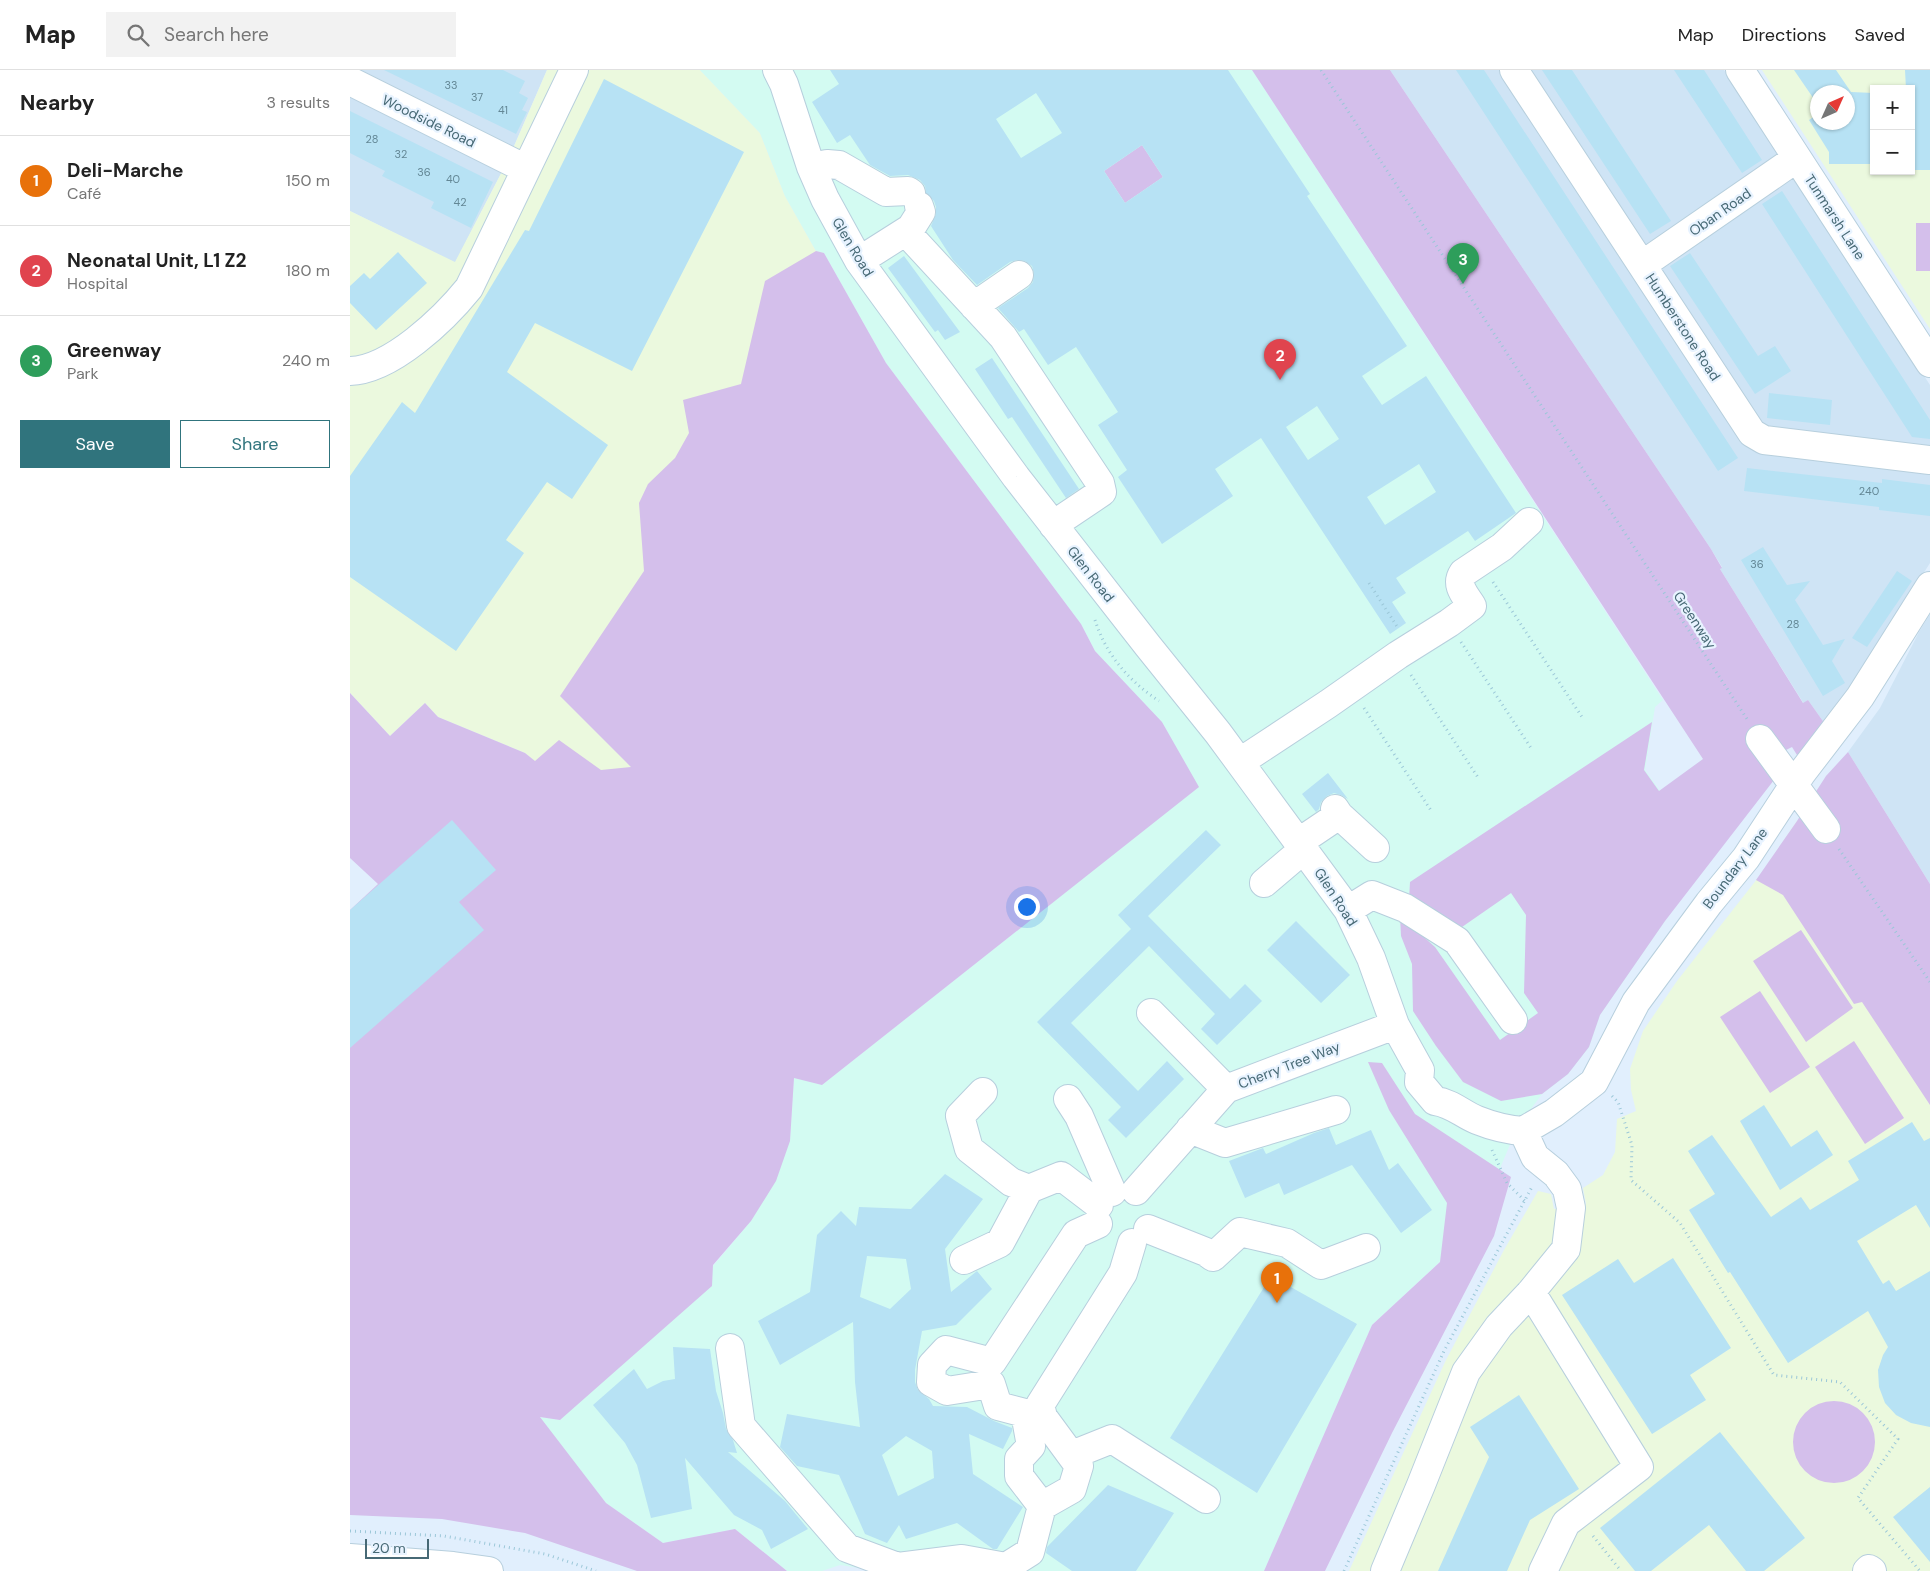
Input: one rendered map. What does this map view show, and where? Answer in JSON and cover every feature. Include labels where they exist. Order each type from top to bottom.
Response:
[{"type":"street","points":[[350,371],[359,371],[386,360],[437,324],[469,288],[517,165],[574,70]]},
{"type":"street","name":"Glen Road","points":[[777,70],[784,84],[811,167],[825,199],[859,261],[1005,462],[1240,762],[1348,910],[1371,958],[1395,1025],[1420,1070],[1430,1073],[1445,1092],[1446,1102],[1460,1112],[1478,1121],[1510,1130],[1523,1131]]},
{"type":"street","name":"Humberstone Road","points":[[1514,70],[1754,434],[1764,440],[1930,460]]},
{"type":"street","name":"Tunmarsh Lane","points":[[1740,70],[1930,363]]},
{"type":"street","name":"Woodside Road","points":[[350,81],[517,165]]},
{"type":"street","name":"Oban Road","points":[[1642,265],[1797,158]]},
{"type":"street","points":[[811,167],[827,164],[839,165],[886,192],[908,191],[915,200],[921,212],[911,228],[859,261]]},
{"type":"street","points":[[906,232],[1003,337],[1100,483],[1102,492],[1053,525]]},
{"type":"street","points":[[974,306],[1019,275]]},
{"type":"street","points":[[1240,762],[1398,655],[1434,634],[1472,606],[1460,585],[1460,578],[1463,573],[1502,547],[1529,522]]},
{"type":"street","name":"Boundary Lane","points":[[1523,1131],[1554,1113],[1594,1082],[1636,1002],[1682,939],[1746,858],[1819,748],[1860,696],[1930,586]]},
{"type":"street","points":[[1760,739],[1826,829]]},
{"type":"street","points":[[1264,883],[1337,812],[1375,848]]},
{"type":"street","points":[[1348,910],[1372,895],[1404,908],[1457,941],[1513,1020]]},
{"type":"street","points":[[1151,1013],[1226,1089]]},
{"type":"street","name":"Cherry Tree Way","points":[[1111,1203],[1190,1128],[1226,1089],[1395,1025]]},
{"type":"street","points":[[982,1092],[960,1116],[969,1149],[1011,1182],[1029,1190]]},
{"type":"street","points":[[1068,1099],[1079,1116],[1111,1203],[1102,1232],[1109,1239],[1118,1243],[1140,1236],[1206,1252],[1213,1257],[1240,1232],[1288,1243],[1321,1266],[1366,1248]]},
{"type":"street","points":[[1190,1128],[1225,1143],[1336,1110]]},
{"type":"street","points":[[1385,1571],[1466,1372],[1499,1326],[1531,1292],[1566,1249],[1571,1208],[1568,1189],[1556,1174],[1535,1157],[1523,1131]]},
{"type":"street","points":[[964,1260],[1000,1243],[1029,1190],[1062,1176],[1111,1203]]},
{"type":"street","points":[[730,1348],[741,1426],[847,1548],[898,1567],[962,1559],[1006,1568],[1030,1552],[1042,1506],[1072,1489],[1079,1466],[1043,1417],[1032,1409],[998,1406],[992,1373],[1076,1234],[1111,1203],[1143,1196],[1151,1212],[1151,1222],[1140,1236],[1123,1273],[1032,1409],[1031,1446],[1018,1459],[1019,1476],[1042,1506]]},
{"type":"street","points":[[1531,1292],[1638,1467],[1566,1523],[1543,1571]]},
{"type":"street","points":[[1072,1456],[1112,1440],[1206,1499]]},
{"type":"street","points":[[350,1558],[453,1566],[489,1571]]},
{"type":"street","points":[[1867,1571],[1872,1571]]},
{"type":"path","name":"Greenway","points":[[1320,70],[1760,739]]},
{"type":"path","points":[[1487,574],[1582,717]]},
{"type":"path","points":[[1368,583],[1400,633]]},
{"type":"path","points":[[1457,636],[1531,748]]},
{"type":"path","points":[[1411,674],[1479,779]]},
{"type":"path","points":[[1364,707],[1432,812]]},
{"type":"path","points":[[1826,829],[1930,982]]},
{"type":"path","points":[[1612,1096],[1618,1102],[1632,1145],[1631,1180],[1680,1223],[1774,1374],[1840,1382],[1898,1438],[1858,1498],[1920,1571]]},
{"type":"path","points":[[1490,1147],[1507,1183],[1525,1201]]},
{"type":"path","points":[[1344,1571],[1444,1351],[1535,1183]]},
{"type":"path","points":[[350,1531],[371,1531]]},
{"type":"path","points":[[1593,1536],[1621,1571]]},
{"type":"shaded area","points":[[350,70],[547,70],[508,160],[455,263],[350,211]]},
{"type":"shaded area","points":[[547,70],[700,70],[760,133],[785,196],[816,251],[824,253],[725,921],[525,753],[438,717],[425,703],[390,736],[350,693],[350,211],[455,262],[508,160]]},
{"type":"shaded area","points":[[700,70],[1252,70],[1663,700],[1655,707],[1645,770],[1660,791],[1703,759],[1665,921],[1600,1015],[1589,1047],[1568,1074],[1542,1094],[1517,1128],[1474,1230],[1372,1325],[1264,1571],[878,1571],[840,1565],[822,1571],[787,1571],[735,1529],[663,1543],[606,1503],[539,1417],[560,1420],[713,1266],[751,1221],[790,1141],[794,1077],[822,1085],[1198,787],[1162,722],[1095,651],[1081,624],[886,363],[824,253],[816,251],[785,196],[760,133]]},
{"type":"shaded area","points":[[1252,70],[1390,70],[1711,549],[1722,568],[1720,569],[1803,703],[1808,700],[1825,724],[1802,752],[1797,755],[1792,747],[1784,751],[1774,780],[1665,921],[1600,1015],[1589,1047],[1568,1074],[1542,1094],[1501,1101],[1463,1082],[1413,1011],[1412,964],[1401,936],[1400,916],[1435,947],[1500,1040],[1538,1013],[1524,993],[1526,915],[1511,893],[1462,927],[1409,900],[1410,882],[1652,722],[1644,770],[1659,791],[1703,759]]},
{"type":"shaded area","points":[[1390,70],[1724,70],[1930,385],[1930,563],[1844,699],[1825,724],[1808,700],[1804,704],[1720,569],[1722,567],[1711,549]]},
{"type":"shaded area","points":[[1762,70],[1930,70],[1930,329]]},
{"type":"shaded area","points":[[1142,145],[1163,177],[1125,203],[1104,171]]},
{"type":"shaded area","points":[[1916,223],[1930,223],[1930,271],[1916,271]]},
{"type":"shaded area","points":[[816,251],[824,253],[886,363],[1081,624],[1095,651],[1162,722],[1199,787],[822,1085],[794,1078],[790,1141],[776,1181],[751,1221],[713,1265],[712,1286],[560,1420],[540,1417],[606,1503],[663,1543],[735,1529],[787,1571],[637,1571],[525,1533],[442,1519],[350,1515],[350,910],[378,884],[350,858],[350,693],[390,736],[425,703],[438,717],[525,753],[535,761],[559,740],[601,770],[631,767],[560,696],[644,571],[639,503],[648,484],[675,458],[689,433],[683,400],[741,384],[765,281]]},
{"type":"shaded area","points":[[1930,614],[1930,884],[1848,752],[1880,708]]},
{"type":"shaded area","points":[[1848,752],[1930,884],[1930,1105],[1862,1002],[1854,1004],[1783,895],[1756,880],[1826,776]]},
{"type":"shaded area","points":[[1797,821],[1930,1021],[1930,1571],[1349,1571],[1446,1360],[1504,1250],[1538,1191],[1551,1194],[1554,1209],[1586,1204],[1583,1188],[1603,1175],[1615,1152],[1617,1119],[1636,1111],[1631,1090],[1630,1069],[1643,1031],[1677,981],[1761,874]]},
{"type":"shaded area","points":[[1801,930],[1853,1008],[1806,1042],[1753,961]]},
{"type":"shaded area","points":[[1760,991],[1810,1067],[1770,1093],[1720,1017]]},
{"type":"shaded area","points":[[1854,1041],[1904,1118],[1865,1144],[1815,1067]]},
{"type":"shaded area","points":[[1368,1062],[1382,1063],[1415,1114],[1511,1177],[1494,1236],[1392,1433],[1325,1571],[1264,1571],[1372,1325],[1440,1262],[1447,1203],[1389,1110]]},
{"type":"shaded area","points":[[1834,1401],[1850,1404],[1863,1413],[1872,1426],[1875,1442],[1872,1458],[1863,1471],[1850,1480],[1834,1483],[1818,1480],[1805,1471],[1796,1458],[1793,1442],[1796,1426],[1805,1413],[1818,1404]]},
{"type":"building","points":[[384,70],[503,70],[525,81],[519,93],[528,98],[522,110],[527,112],[516,134]]},
{"type":"building","points":[[830,70],[1228,70],[1310,194],[1307,196],[1407,346],[1362,376],[1382,405],[1426,376],[1516,513],[1475,541],[1468,531],[1396,578],[1406,593],[1392,602],[1406,623],[1390,634],[1261,438],[1215,469],[1233,496],[1162,544],[1118,477],[1127,470],[1098,425],[1118,412],[1076,347],[1048,365],[1024,329],[1019,332],[998,308],[1028,288],[1033,282],[1034,273],[1032,266],[1025,261],[1017,260],[1010,262],[977,285],[953,260],[931,226],[936,214],[936,207],[920,180],[908,175],[890,176],[870,165],[850,135],[837,143],[812,102],[839,84]],"holes":[[[1036,93],[1062,133],[1021,158],[996,119]],[[1142,145],[1163,177],[1125,203],[1104,171]],[[1317,406],[1339,439],[1308,460],[1286,427]],[[1419,464],[1436,492],[1385,525],[1367,497]]]},
{"type":"building","points":[[1456,70],[1484,70],[1738,458],[1718,471]]},
{"type":"building","points":[[1542,70],[1572,70],[1671,221],[1650,234]]},
{"type":"building","points":[[1674,70],[1704,70],[1762,160],[1742,173]]},
{"type":"building","points":[[1794,70],[1836,70],[1846,85],[1810,85],[1810,93]]},
{"type":"building","points":[[1905,70],[1930,70],[1930,170],[1915,170],[1915,85],[1906,85]]},
{"type":"building","points":[[604,79],[744,152],[632,371],[535,323],[507,372],[608,445],[572,499],[547,482],[506,540],[524,553],[456,651],[350,577],[350,476],[402,402],[415,413],[525,230],[529,231]]},
{"type":"building","points":[[1855,92],[1870,93],[1870,164],[1829,164],[1829,152],[1815,130],[1855,130]]},
{"type":"building","points":[[350,111],[493,182],[471,228],[431,208],[434,202],[382,176],[385,171],[350,153]]},
{"type":"building","points":[[1782,191],[1930,420],[1930,439],[1912,437],[1762,204]]},
{"type":"building","points":[[398,252],[427,283],[376,330],[350,303],[350,286],[364,273],[370,279]]},
{"type":"building","points":[[1690,253],[1758,356],[1775,346],[1791,371],[1755,394],[1670,266]]},
{"type":"building","points":[[904,256],[960,332],[945,340],[938,330],[935,332],[888,268]]},
{"type":"building","points":[[992,358],[1079,489],[1066,498],[1012,417],[1008,419],[975,369]]},
{"type":"building","points":[[1769,393],[1832,400],[1830,425],[1767,418]]},
{"type":"building","points":[[1747,468],[1882,483],[1882,479],[1930,485],[1930,516],[1879,510],[1879,507],[1744,491]]},
{"type":"building","points":[[1763,547],[1787,585],[1810,581],[1795,600],[1823,645],[1845,639],[1832,661],[1845,683],[1823,696],[1741,560]]},
{"type":"building","points":[[1897,571],[1912,581],[1867,647],[1852,638]]},
{"type":"building","points":[[1328,773],[1348,799],[1334,793],[1327,796],[1321,802],[1316,812],[1302,794]]},
{"type":"building","points":[[452,820],[496,870],[459,902],[484,930],[350,1048],[350,910]]},
{"type":"building","points":[[1206,830],[1221,845],[1148,916],[1230,999],[1245,984],[1262,1001],[1217,1045],[1201,1029],[1215,1014],[1149,946],[1071,1023],[1138,1091],[1167,1061],[1184,1079],[1126,1138],[1108,1120],[1121,1107],[1037,1022],[1131,929],[1118,915]]},
{"type":"building","points":[[1296,921],[1350,975],[1321,1003],[1267,950]]},
{"type":"building","points":[[1764,1105],[1791,1147],[1817,1130],[1833,1155],[1780,1190],[1740,1121]]},
{"type":"building","points":[[1912,1122],[1924,1141],[1930,1138],[1930,1228],[1916,1205],[1857,1241],[1883,1284],[1889,1280],[1896,1291],[1930,1271],[1930,1427],[1911,1423],[1896,1415],[1885,1403],[1879,1387],[1878,1370],[1888,1347],[1868,1311],[1788,1363],[1689,1210],[1715,1194],[1688,1151],[1712,1135],[1771,1217],[1801,1197],[1810,1210],[1859,1180],[1848,1161]]},
{"type":"building","points":[[1329,1128],[1336,1145],[1371,1130],[1389,1170],[1398,1163],[1432,1210],[1401,1233],[1352,1165],[1284,1195],[1279,1183],[1245,1198],[1229,1161],[1263,1148],[1266,1154]]},
{"type":"building","points":[[945,1174],[983,1199],[945,1249],[951,1292],[977,1271],[992,1289],[956,1325],[922,1331],[915,1370],[915,1382],[918,1390],[929,1399],[933,1406],[967,1407],[1012,1428],[1003,1449],[969,1434],[973,1474],[1023,1507],[997,1549],[993,1549],[957,1523],[906,1539],[899,1525],[887,1543],[865,1534],[839,1475],[797,1466],[780,1447],[787,1414],[860,1427],[855,1382],[853,1322],[780,1365],[758,1321],[810,1292],[817,1235],[841,1211],[856,1226],[859,1207],[911,1209]],"holes":[[[867,1256],[906,1259],[911,1289],[890,1309],[860,1297]],[[906,1436],[932,1451],[934,1478],[898,1496],[882,1455]]]},
{"type":"building","points":[[1673,1258],[1731,1348],[1690,1375],[1706,1400],[1652,1434],[1562,1295],[1618,1259],[1634,1283]]},
{"type":"building","points":[[1271,1276],[1357,1324],[1257,1493],[1170,1438]]},
{"type":"building","points":[[673,1347],[710,1349],[716,1391],[726,1429],[733,1440],[737,1453],[728,1452],[785,1501],[808,1529],[771,1549],[762,1530],[734,1515],[685,1458],[692,1509],[651,1518],[637,1465],[625,1443],[593,1405],[634,1369],[647,1389],[663,1381],[675,1379]]},
{"type":"building","points":[[1519,1395],[1579,1489],[1530,1520],[1507,1571],[1438,1571],[1489,1457],[1470,1427]]},
{"type":"building","points":[[1720,1432],[1805,1538],[1764,1571],[1746,1571],[1709,1525],[1651,1571],[1635,1571],[1600,1528]]},
{"type":"building","points":[[1108,1485],[1174,1513],[1136,1571],[1072,1571],[1046,1553],[1047,1547]]},
{"type":"building","points":[[1930,1487],[1930,1562],[1893,1517]]},
{"type":"place","name":"Greenway","points":[[1463,284]]},
{"type":"place","name":"Neonatal Unit, L1 Z2","points":[[1280,380]]},
{"type":"place","name":"Deli-Marche","points":[[1277,1303]]}]
